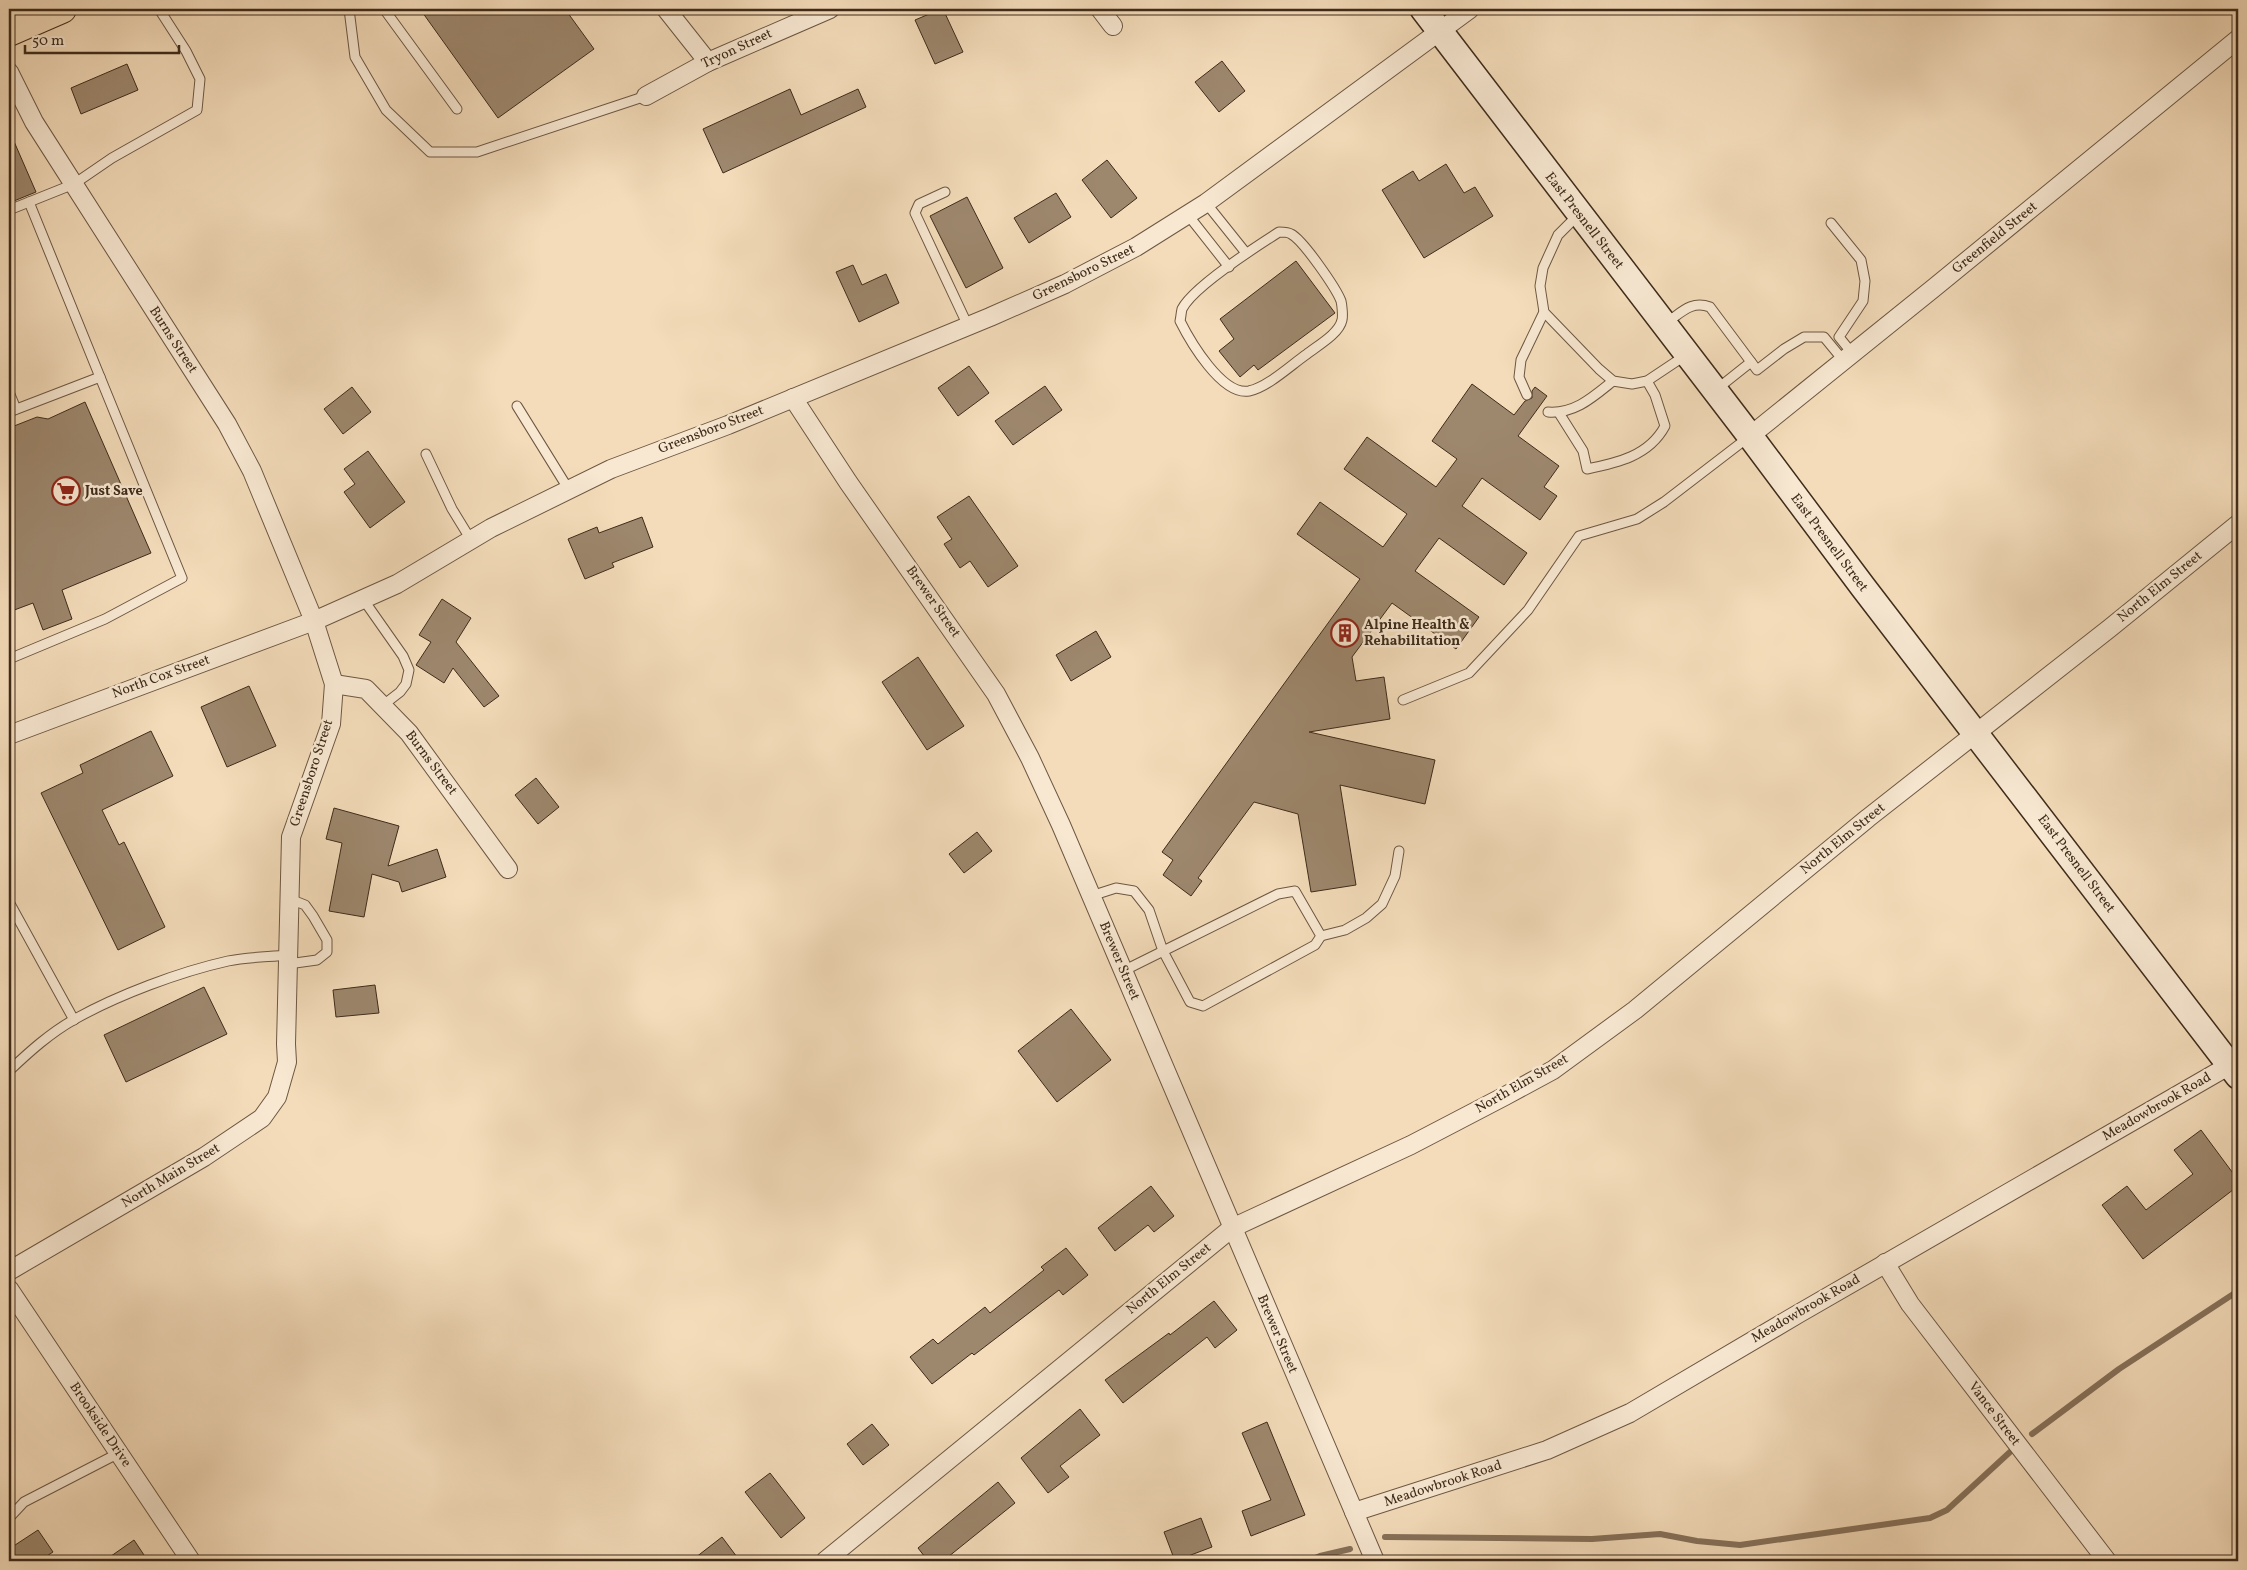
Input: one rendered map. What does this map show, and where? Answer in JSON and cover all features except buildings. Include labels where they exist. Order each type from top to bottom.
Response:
[{"type":"main road","points":[[9,32],[59,9]]},
{"type":"main road","name":"East Presnell Street","points":[[1423,9],[1750,436],[1780,479],[2236,1067]]},
{"type":"street","points":[[666,9],[708,62]]},
{"type":"street","name":"Tryon Street","points":[[646,96],[755,39],[830,9]]},
{"type":"street","points":[[1100,9],[1113,26]]},
{"type":"street","name":"Greensboro Street","points":[[286,1044],[291,836],[331,724],[334,684],[314,621],[427,568],[491,528],[611,469],[793,398],[968,326],[1065,284],[1136,247],[1206,203],[1470,9]]},
{"type":"street","name":"Greenfield Street","points":[[1750,436],[2238,39]]},
{"type":"street","name":"Burns Street","points":[[9,72],[34,122],[227,424],[252,471],[314,621]]},
{"type":"street","name":"Brewer Street","points":[[793,398],[848,482],[996,694],[1034,766],[1375,1561]]},
{"type":"street","name":"North Elm Street","points":[[825,1561],[1232,1228],[1411,1144],[1553,1070],[1635,1010],[1868,818],[2238,524]]},
{"type":"street","name":"North Cox Street","points":[[9,735],[314,621]]},
{"type":"street","name":"Burns Street","points":[[334,684],[366,689],[409,733],[508,869]]},
{"type":"street","name":"North Main Street","points":[[9,1272],[204,1157],[262,1118],[277,1097],[288,1062],[286,1044]]},
{"type":"street","name":"Meadowbrook Road","points":[[1354,1512],[1547,1450],[1630,1413],[1885,1263],[2236,1067]]},
{"type":"street","name":"Vance Street","points":[[1885,1263],[1910,1304],[2107,1561]]},
{"type":"street","name":"Brookside Drive","points":[[9,1289],[191,1561]]},
{"type":"lane","points":[[9,210],[74,184],[112,158],[197,110],[200,79],[186,51],[159,9]]},
{"type":"lane","points":[[349,9],[354,57],[386,110],[430,152],[476,152],[646,96]]},
{"type":"lane","points":[[384,9],[456,109]]},
{"type":"lane","points":[[945,192],[919,204],[915,213],[968,326]]},
{"type":"lane","points":[[9,659],[105,619],[182,578],[29,202]]},
{"type":"lane","points":[[1206,203],[1246,253]]},
{"type":"lane","points":[[1527,395],[1519,377],[1521,360],[1544,312],[1540,286],[1543,268],[1558,236],[1579,214]]},
{"type":"lane","points":[[1188,215],[1229,267]]},
{"type":"lane","points":[[1831,223],[1861,260],[1865,281],[1863,301],[1838,337],[1848,356]]},
{"type":"lane","points":[[1279,232],[1291,234],[1304,246],[1334,290],[1341,302],[1342,321],[1334,333],[1275,378],[1250,391],[1239,391],[1224,382],[1205,362],[1180,321],[1182,310],[1187,303],[1205,285],[1246,253],[1279,232]]},
{"type":"lane","points":[[1664,325],[1692,304],[1700,303],[1710,306],[1757,370],[1784,349],[1804,337],[1824,337],[1848,356]]},
{"type":"lane","points":[[1544,312],[1613,381],[1632,384],[1647,381],[1687,354]]},
{"type":"lane","points":[[1715,390],[1751,362]]},
{"type":"lane","points":[[9,392],[12,410],[100,377]]},
{"type":"lane","points":[[1548,412],[1559,413],[1568,411],[1584,404],[1613,381]]},
{"type":"lane","points":[[1559,413],[1571,428],[1583,451],[1587,469],[1615,464],[1630,458],[1650,446],[1665,426],[1655,395],[1647,381]]},
{"type":"lane","points":[[517,406],[569,490]]},
{"type":"lane","points":[[1403,700],[1469,673],[1528,610],[1579,536],[1637,519],[1664,502],[1750,436]]},
{"type":"lane","points":[[426,454],[452,509],[471,540]]},
{"type":"lane","points":[[363,599],[403,656],[409,670],[406,684],[400,692],[382,706]]},
{"type":"lane","points":[[1091,896],[1116,888],[1134,891],[1149,910],[1163,951],[1190,1002],[1203,1006],[1315,945],[1321,936],[1345,930],[1366,918],[1382,904],[1395,876],[1399,852]]},
{"type":"lane","points":[[1123,971],[1278,894],[1295,891],[1321,936]]},
{"type":"lane","points":[[9,1071],[38,1044],[74,1020],[110,1002],[186,973],[229,961],[317,960],[327,952],[328,940],[305,905],[290,899]]},
{"type":"lane","points":[[9,902],[74,1020]]},
{"type":"lane","points":[[9,1518],[24,1502],[119,1453]]},
{"type":"waterway","points":[[2032,1434],[2119,1369],[2238,1291]]},
{"type":"waterway","points":[[1385,1537],[1592,1539],[1660,1534],[1697,1541],[1740,1545],[1930,1518],[1947,1510],[2010,1452]]},
{"type":"waterway","points":[[1308,1561],[1320,1556],[1350,1549]]},
{"type":"place","name":"Just Save","points":[[66,491]]},
{"type":"place","name":"Alpine Health & Rehabilitation","points":[[1345,633]]}]
